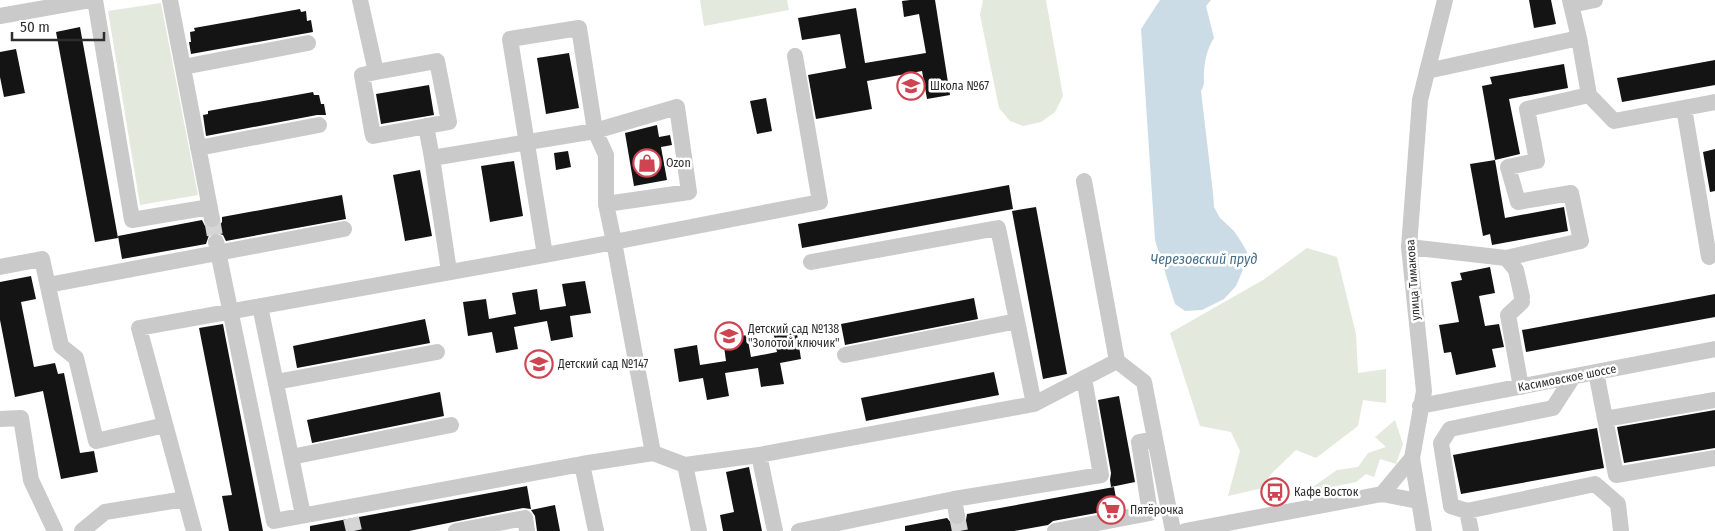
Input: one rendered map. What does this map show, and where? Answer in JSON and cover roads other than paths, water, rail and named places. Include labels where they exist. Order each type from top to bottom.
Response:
[{"type":"street","points":[[0,16],[90,0]]},
{"type":"street","points":[[95,0],[132,220],[211,213],[170,0]]},
{"type":"street","points":[[360,0],[376,72]]},
{"type":"street","name":"улица Тимакова","points":[[1424,531],[1412,458],[1424,391],[1409,247],[1420,100],[1445,0]]},
{"type":"street","points":[[1595,0],[1571,2],[1589,95],[1614,121],[1715,102]]},
{"type":"street","points":[[545,255],[510,39],[579,28],[595,132],[606,155],[606,204],[653,453]]},
{"type":"street","points":[[1427,71],[1579,38]]},
{"type":"street","points":[[183,67],[308,43]]},
{"type":"street","points":[[194,531],[139,328],[545,255],[820,202],[795,56]]},
{"type":"street","points":[[437,61],[449,122],[373,136],[362,75],[376,72],[437,61]]},
{"type":"street","points":[[1409,247],[1506,258],[1581,240],[1571,193],[1518,202],[1508,166],[1537,161],[1527,110],[1589,95]]},
{"type":"street","points":[[432,158],[595,132],[676,108],[689,192],[606,204]]},
{"type":"street","points":[[1684,108],[1709,257]]},
{"type":"street","points":[[198,148],[318,125]]},
{"type":"street","points":[[426,126],[449,271]]},
{"type":"street","points":[[1084,181],[1117,361],[1144,382],[1174,531]]},
{"type":"street","points":[[811,262],[998,228],[1034,404]]},
{"type":"street","points":[[48,285],[217,247],[344,229]]},
{"type":"street","points":[[217,247],[274,521],[303,515],[350,512],[582,464],[653,453],[685,465],[759,454],[1034,404],[1117,361]]},
{"type":"street","points":[[1506,258],[1516,270],[1522,300],[1508,316],[1521,387]]},
{"type":"street","points":[[0,267],[42,259],[61,346],[76,358],[96,441],[165,425]]},
{"type":"street","points":[[260,306],[303,515]]},
{"type":"street","points":[[845,355],[1017,321]]},
{"type":"street","name":"Касимовское шоссе","points":[[1420,406],[1715,349]]},
{"type":"street","points":[[276,382],[437,352]]},
{"type":"street","points":[[1596,372],[1616,475],[1621,531]]},
{"type":"street","points":[[1573,377],[1553,408],[1450,429],[1440,444],[1451,506],[1467,511],[1595,484],[1618,504]]},
{"type":"street","points":[[799,531],[954,499],[1101,475],[1084,378]]},
{"type":"street","points":[[1605,419],[1715,400]]},
{"type":"street","points":[[0,419],[21,418],[31,480],[55,531]]},
{"type":"street","points":[[291,457],[452,424]]},
{"type":"street","points":[[1055,531],[1150,513],[1139,442],[1156,439]]},
{"type":"street","points":[[759,454],[775,531]]},
{"type":"street","points":[[1382,494],[1412,458]]},
{"type":"street","points":[[1616,475],[1715,458]]},
{"type":"street","points":[[582,464],[596,531]]},
{"type":"street","points":[[685,465],[699,531]]},
{"type":"street","points":[[1185,531],[1382,494],[1418,501]]},
{"type":"street","points":[[82,531],[105,512],[185,499]]},
{"type":"street","points":[[954,499],[957,516]]},
{"type":"street","points":[[1467,511],[1470,531]]},
{"type":"street","points":[[456,531],[525,518],[527,531]]},
{"type":"water","name":"Черезовский пруд","points":[[1160,0],[1211,0],[1206,6],[1214,38],[1207,54],[1204,67],[1204,83],[1201,91],[1214,207],[1220,218],[1234,231],[1247,252],[1245,265],[1236,286],[1224,299],[1202,310],[1185,311],[1175,304],[1155,240],[1141,29]]},
{"type":"tunnel","points":[[212,219],[216,242]]},
{"type":"tunnel","points":[[957,516],[960,531]]},
{"type":"tunnel","points":[[351,518],[354,531]]},
{"type":"place","name":"Школа №67","points":[[911,86]]},
{"type":"place","name":"Ozon","points":[[647,163]]},
{"type":"place","name":"Детский сад №138 \"Золотой ключик\"","points":[[729,336]]},
{"type":"place","name":"Детский сад №147","points":[[539,364]]},
{"type":"place","name":"Кафе Восток","points":[[1275,492]]},
{"type":"place","name":"Пятёрочка","points":[[1111,510]]}]
